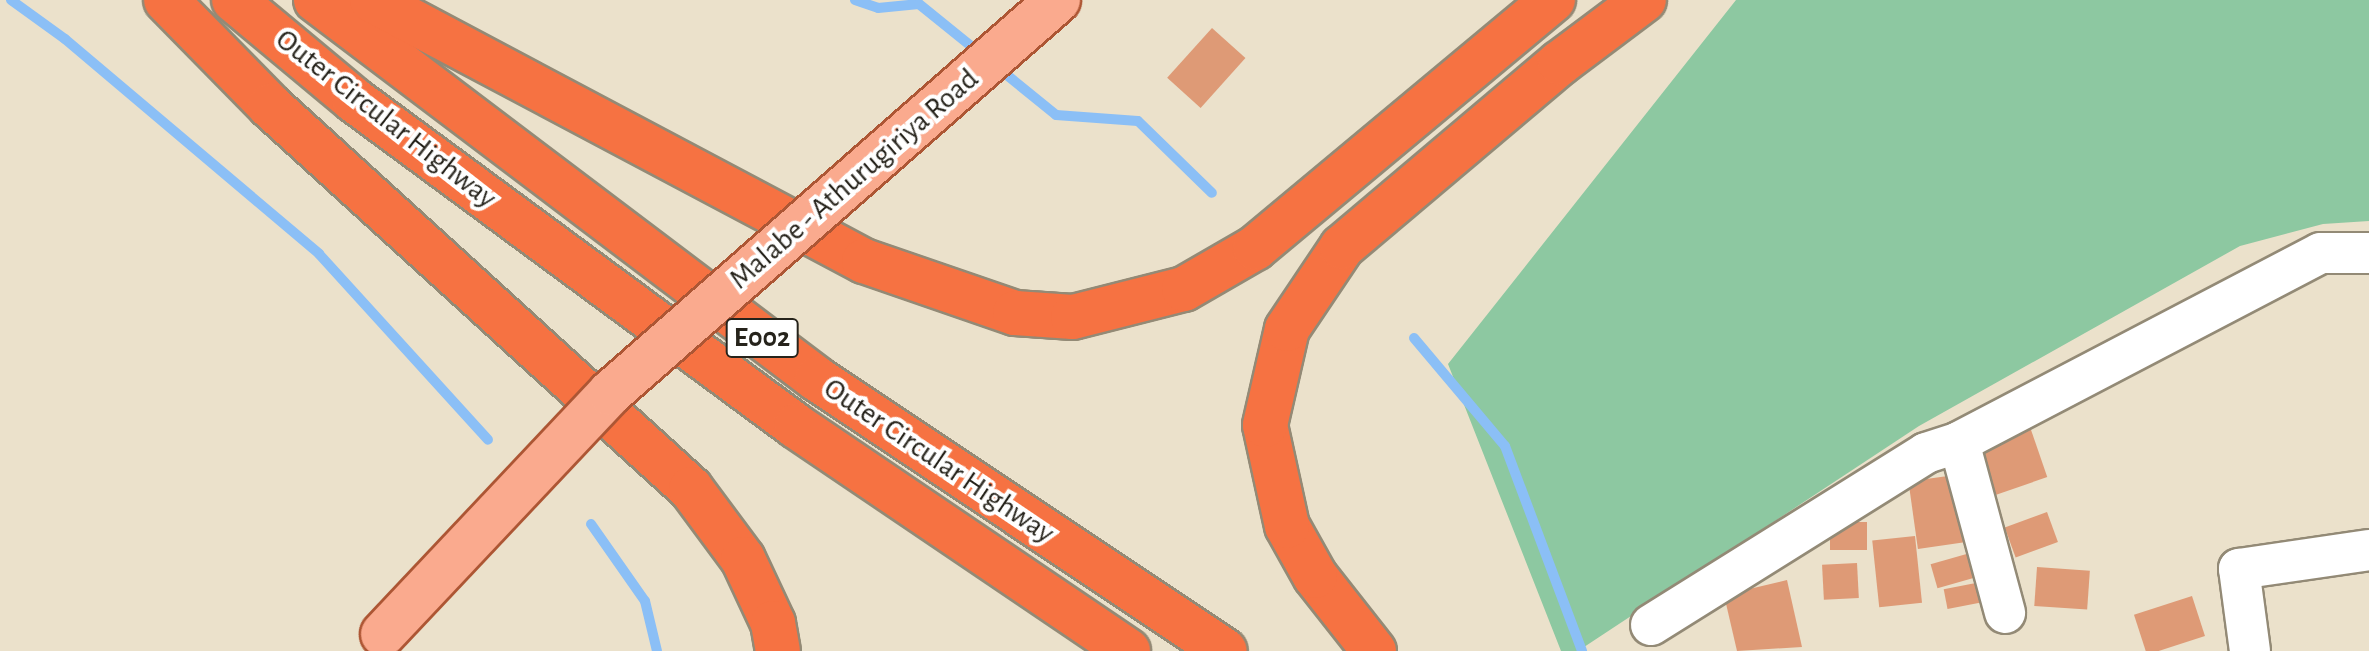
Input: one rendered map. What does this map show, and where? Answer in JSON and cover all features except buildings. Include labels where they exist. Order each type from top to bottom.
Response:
[{"type":"highway","points":[[166,0],[270,106],[691,489],[743,559],[773,623],[778,651]]},
{"type":"highway","name":"Outer Circular Highway","points":[[234,0],[354,100],[796,426],[1128,651]]},
{"type":"highway","name":"Outer Circular Highway","points":[[316,0],[817,379],[1225,651]]},
{"type":"highway","points":[[372,0],[864,261],[1015,313],[1073,317],[1184,289],[1255,248],[1553,0]]},
{"type":"highway","points":[[1374,651],[1315,576],[1287,526],[1265,425],[1287,329],[1342,247],[1560,63],[1644,0]]},
{"type":"main road","name":"Malabe - Athurugiriya Road","points":[[383,634],[610,393],[1058,0]]},
{"type":"street","points":[[1651,625],[1926,453],[1959,442],[2321,253],[2369,253]]},
{"type":"street","points":[[1959,442],[2005,613]]},
{"type":"street","points":[[2250,651],[2239,569],[2369,550]]},
{"type":"green space","points":[[1736,0],[2369,0],[2369,221],[2323,224],[2240,246],[1919,426],[1578,651],[1561,651],[1448,364]]},
{"type":"waterway","points":[[11,0],[65,39],[319,254],[488,440]]},
{"type":"waterway","points":[[855,0],[878,8],[919,4],[982,55]]},
{"type":"waterway","points":[[997,67],[1056,115],[1138,121],[1212,193]]},
{"type":"waterway","points":[[1414,338],[1505,446],[1582,651]]},
{"type":"waterway","points":[[591,524],[645,601],[657,651]]}]
